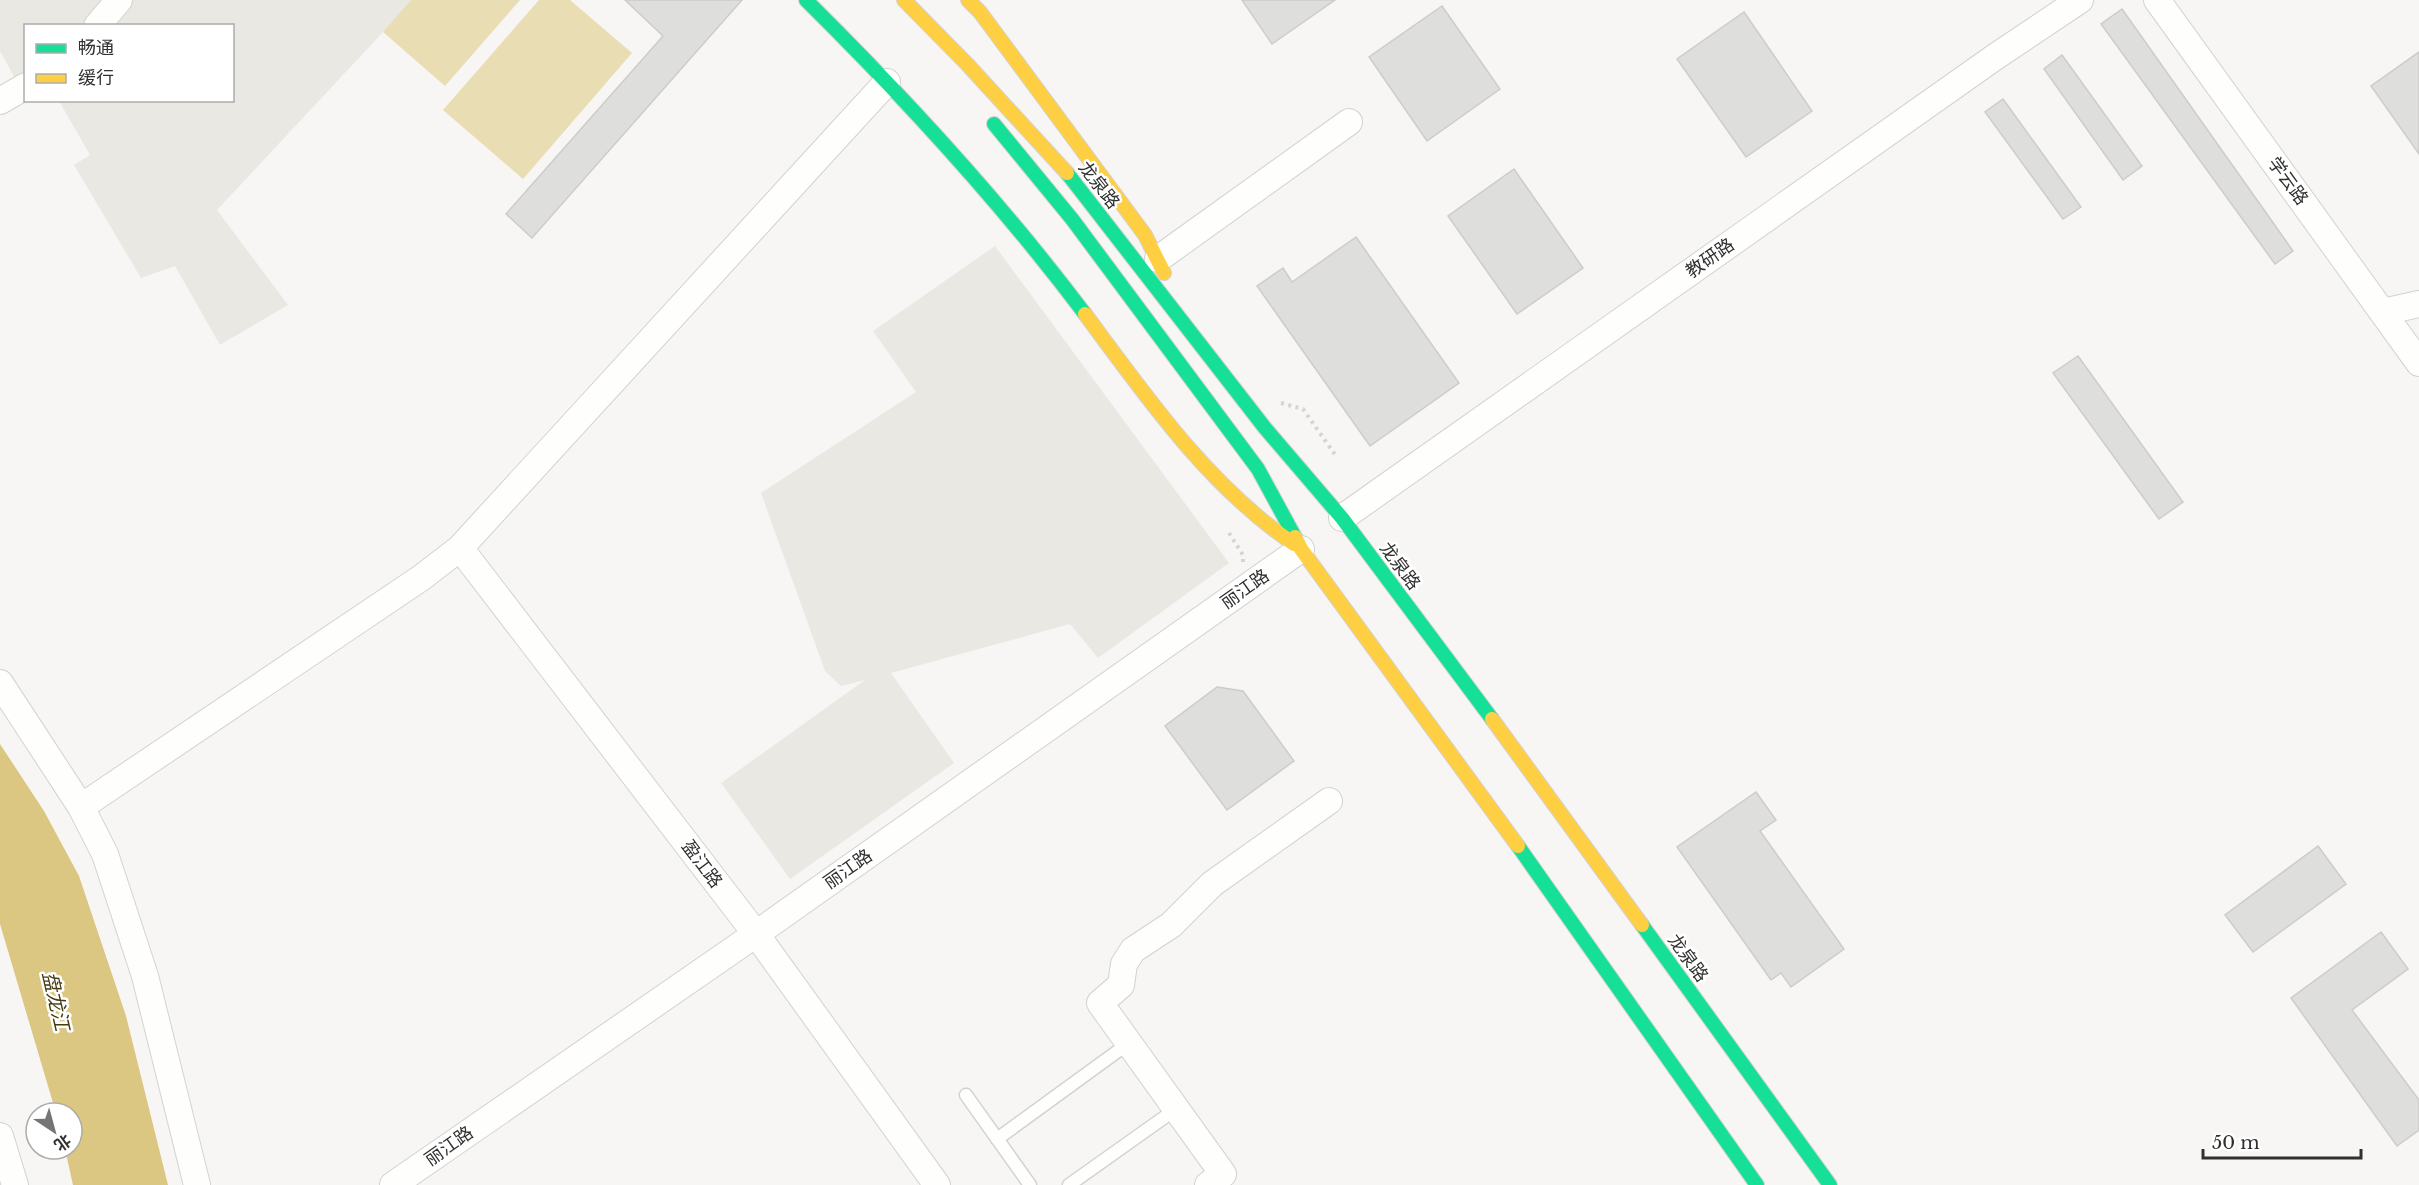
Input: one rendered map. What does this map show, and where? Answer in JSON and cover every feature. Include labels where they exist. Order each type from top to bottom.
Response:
[{"type":"main road","points":[[806,0],[967,166],[1176,433],[1242,505],[1274,532],[1301,549]]},
{"type":"main road","name":"龙泉路","points":[[904,0],[1064,169],[1265,428],[1342,518],[1532,773],[1830,1185]]},
{"type":"main road","points":[[968,0],[980,12],[1131,216],[1158,260],[1187,327]]},
{"type":"main road","points":[[990,69],[1014,96],[1064,169]]},
{"type":"main road","points":[[986,114],[1072,219],[1217,413],[1258,470],[1301,549]]},
{"type":"main road","points":[[1251,492],[1301,549],[1475,785],[1757,1185]]},
{"type":"street","points":[[99,24],[119,0]]},
{"type":"street","name":"教研路","points":[[1342,518],[1995,57],[2080,0]]},
{"type":"street","name":"学云路","points":[[2157,0],[2419,363]]},
{"type":"street","points":[[81,807],[421,578],[460,548],[886,82]]},
{"type":"street","points":[[0,101],[24,87]]},
{"type":"street","points":[[1158,260],[1349,122]]},
{"type":"street","points":[[2383,312],[2419,304]]},
{"type":"street","name":"盈江路","points":[[460,548],[756,934],[937,1185]]},
{"type":"street","name":"丽江路","points":[[393,1185],[756,934],[1301,549]]},
{"type":"street","points":[[0,684],[81,807],[105,854],[145,976],[197,1185]]},
{"type":"street","points":[[1208,1185],[1223,1174],[1100,1003],[1121,985],[1124,964],[1133,950],[1171,925],[1212,884],[1329,801]]},
{"type":"street","points":[[0,1136],[15,1185]]},
{"type":"lane","points":[[997,1139],[1129,1043]]},
{"type":"lane","points":[[966,1095],[1030,1185]]},
{"type":"lane","points":[[1069,1185],[1176,1109]]},
{"type":"path","points":[[1303,409],[1336,456]]},
{"type":"path","points":[[1229,533],[1243,555],[1243,565]]},
{"type":"shaded area","points":[[0,0],[413,0],[217,210],[288,305],[220,345],[175,266],[141,278],[74,165],[90,155],[60,102],[234,102],[234,24],[24,24],[24,86],[18,84],[0,51]]},
{"type":"shaded area","points":[[411,0],[520,0],[445,86],[383,32]]},
{"type":"shaded area","points":[[539,0],[570,0],[632,53],[523,179],[443,110]]},
{"type":"shaded area","points":[[995,246],[1229,563],[1098,658],[1070,624],[891,673],[954,763],[790,879],[721,783],[865,680],[841,686],[825,671],[761,493],[916,392],[873,331]]},
{"type":"water","name":"盘龙江","points":[[0,744],[44,811],[79,876],[126,1016],[168,1185],[73,1185],[68,1161],[84,1161],[84,1101],[52,1101],[0,924]]},
{"type":"building","points":[[625,0],[742,0],[532,238],[506,214],[663,36]]},
{"type":"building","points":[[1242,0],[1335,0],[1272,44]]},
{"type":"building","points":[[1442,6],[1500,89],[1427,141],[1369,57]]},
{"type":"building","points":[[2122,9],[2293,251],[2275,264],[2101,24]]},
{"type":"building","points":[[1744,12],[1812,111],[1746,157],[1677,59]]},
{"type":"building","points":[[2419,52],[2419,154],[2371,86]]},
{"type":"building","points":[[2062,55],[2142,166],[2123,180],[2044,69]]},
{"type":"building","points":[[2003,99],[2081,207],[2063,219],[1985,112]]},
{"type":"building","points":[[1514,169],[1583,268],[1517,314],[1448,216]]},
{"type":"building","points":[[1356,237],[1459,383],[1370,446],[1257,286],[1283,268],[1292,282]]},
{"type":"building","points":[[2078,356],[2183,502],[2159,519],[2053,373]]},
{"type":"building","points":[[1217,687],[1243,691],[1294,761],[1227,810],[1165,726]]},
{"type":"building","points":[[1756,792],[1776,820],[1760,831],[1844,949],[1791,987],[1781,973],[1771,980],[1677,847]]},
{"type":"building","points":[[2318,846],[2346,884],[2253,952],[2225,915]]},
{"type":"building","points":[[2381,932],[2408,969],[2352,1010],[2419,1100],[2419,1130],[2397,1146],[2291,998]]},
{"type":"traffic: fast","points":[[806,0],[880,75],[986,191],[1085,314]]},
{"type":"traffic: fast","points":[[994,124],[1072,219],[1258,469],[1295,537]]},
{"type":"traffic: fast","points":[[1067,173],[1265,428],[1342,518],[1492,719]]},
{"type":"traffic: fast","points":[[1518,846],[1757,1185]]},
{"type":"traffic: fast","points":[[1642,925],[1830,1185]]},
{"type":"traffic: slow","points":[[904,0],[967,64],[1067,173]]},
{"type":"traffic: slow","points":[[968,0],[980,12],[1145,235],[1164,273]]},
{"type":"traffic: slow","points":[[1085,314],[1155,408],[1206,467],[1263,521],[1294,544]]},
{"type":"traffic: slow","points":[[1295,537],[1301,549],[1518,846]]},
{"type":"traffic: slow","points":[[1492,719],[1642,925]]}]
